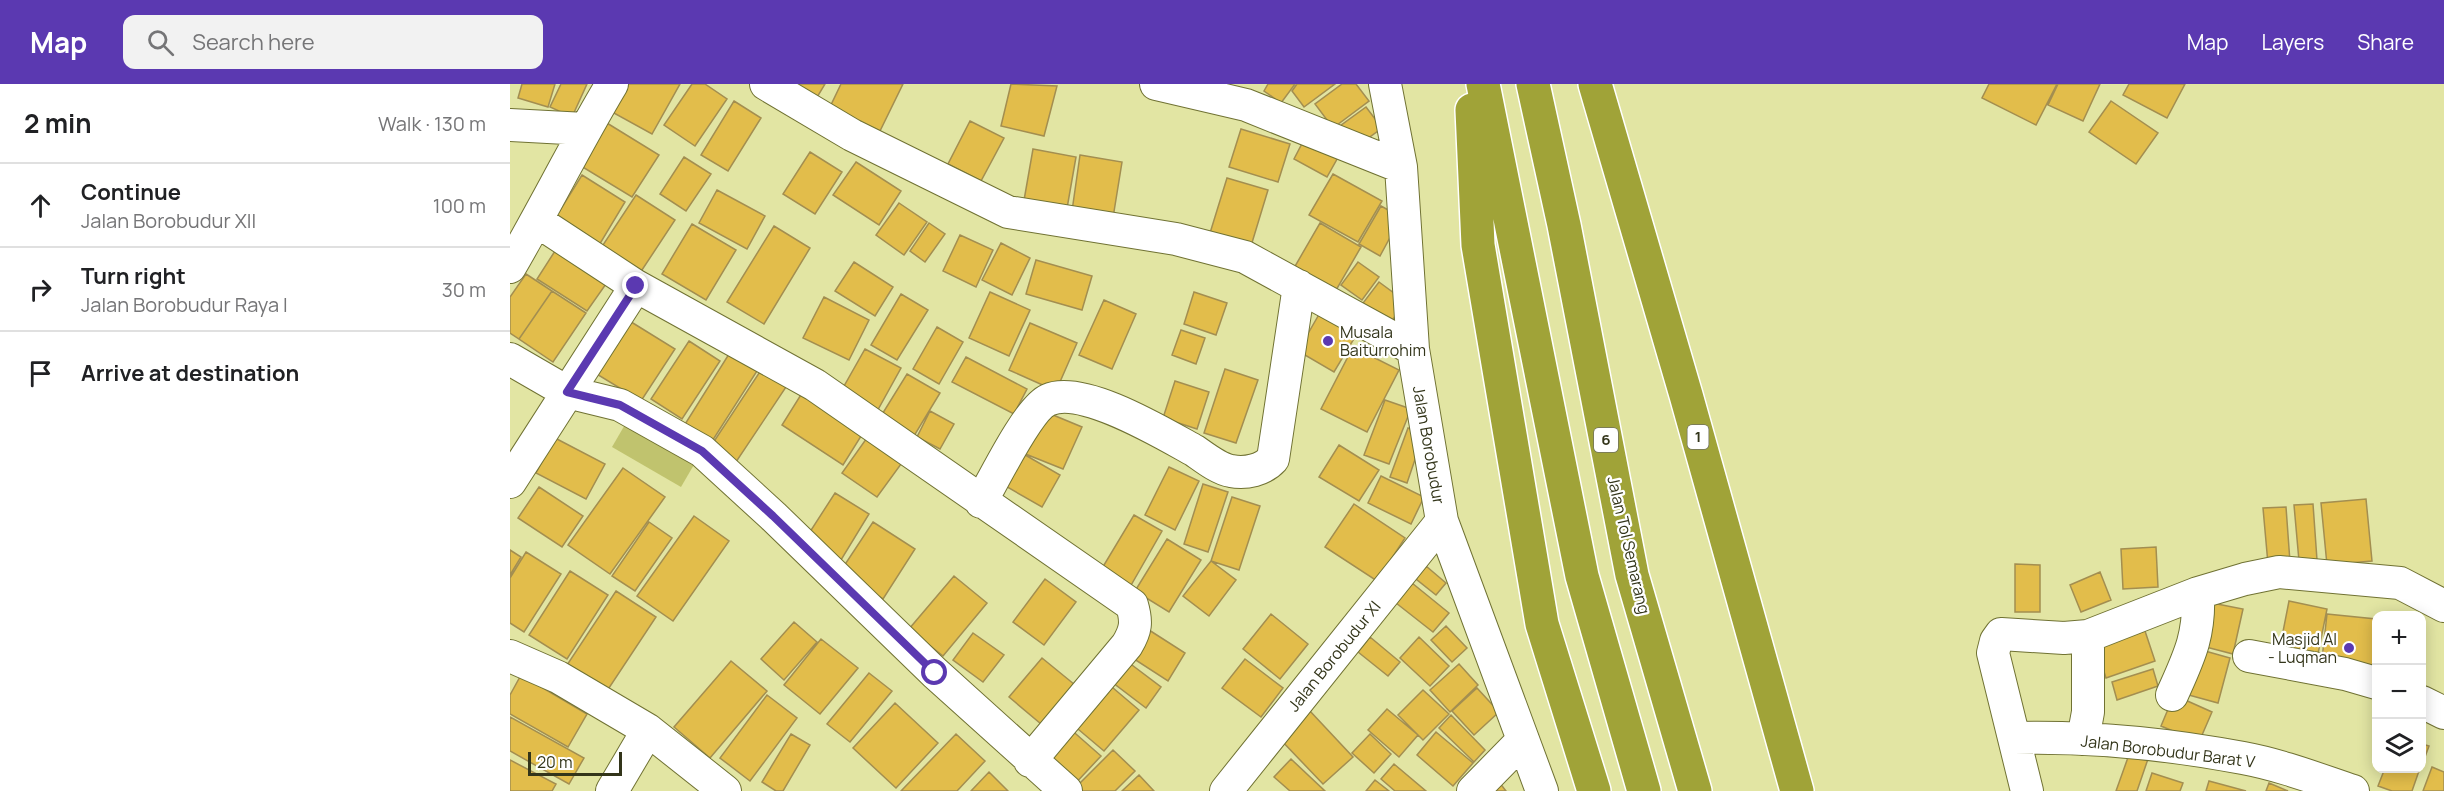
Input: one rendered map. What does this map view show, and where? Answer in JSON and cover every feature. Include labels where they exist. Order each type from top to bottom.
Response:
[{"type":"highway","points":[[1470,84],[1478,245],[1542,624],[1594,791]]},
{"type":"highway","points":[[1483,84],[1582,576],[1644,791]]},
{"type":"highway","name":"Jalan Tol Semarang","points":[[1533,84],[1564,225],[1632,575],[1695,791]]},
{"type":"highway","name":"1","points":[[1595,84],[1686,395],[1797,791]]},
{"type":"street","points":[[510,267],[612,84]]},
{"type":"street","points":[[766,84],[852,135],[1008,212],[1176,239],[1245,257],[1413,349]]},
{"type":"street","points":[[1156,84],[1246,105],[1401,167]]},
{"type":"street","name":"Jalan Borobudur","points":[[1385,84],[1401,167],[1413,349],[1442,521],[1542,791]]},
{"type":"street","points":[[510,125],[585,129]]},
{"type":"street","points":[[537,221],[636,286],[815,385],[1132,605],[1136,617],[1136,629],[1128,645],[1030,761]]},
{"type":"street","points":[[510,482],[636,286]]},
{"type":"street","points":[[981,502],[1031,415],[1047,400],[1066,396],[1097,402],[1149,425],[1229,471],[1254,470],[1267,466],[1273,459],[1299,286]]},
{"type":"street","points":[[510,359],[567,392],[620,405],[702,451],[773,516],[935,673],[1030,761],[1066,791]]},
{"type":"street","name":"Jalan Borobudur XI","points":[[1226,791],[1442,521]]},
{"type":"street","points":[[2027,791],[1994,653],[1996,641],[2001,634],[2064,638],[2088,636],[2198,593],[2279,572],[2400,584],[2444,606]]},
{"type":"street","points":[[2172,695],[2197,635],[2198,593]]},
{"type":"street","points":[[2083,739],[2089,703],[2088,636]]},
{"type":"street","points":[[510,656],[558,677],[648,730],[726,791]]},
{"type":"street","points":[[2249,656],[2372,681]]},
{"type":"street","points":[[2426,704],[2444,713]]},
{"type":"street","points":[[612,791],[648,730]]},
{"type":"street","name":"Jalan Borobudur Barat V","points":[[2014,738],[2083,739],[2245,758],[2353,791]]},
{"type":"street","points":[[1473,791],[1523,740]]},
{"type":"green space","points":[[630,416],[699,456],[681,487],[612,447]]},
{"type":"building","points":[[522,84],[555,84],[548,107],[518,98]]},
{"type":"building","points":[[561,84],[587,84],[572,117],[550,107]]},
{"type":"building","points":[[628,84],[680,84],[652,134],[612,112]]},
{"type":"building","points":[[692,84],[705,84],[727,99],[695,146],[664,125]]},
{"type":"building","points":[[791,84],[825,84],[816,99]]},
{"type":"building","points":[[841,84],[903,84],[879,133],[829,109]]},
{"type":"building","points":[[1011,84],[1057,86],[1044,136],[1001,126]]},
{"type":"building","points":[[1268,84],[1295,84],[1281,103],[1264,91]]},
{"type":"building","points":[[1297,84],[1335,84],[1304,107],[1292,91]]},
{"type":"building","points":[[1342,84],[1356,84],[1369,101],[1333,128],[1315,104]]},
{"type":"building","points":[[1989,84],[2057,84],[2036,125],[1982,98]]},
{"type":"building","points":[[2058,84],[2100,84],[2083,121],[2048,105]]},
{"type":"building","points":[[2129,84],[2185,84],[2167,118],[2123,95]]},
{"type":"building","points":[[734,101],[761,118],[728,171],[701,155]]},
{"type":"building","points":[[2111,101],[2158,133],[2136,164],[2089,132]]},
{"type":"building","points":[[1366,107],[1382,128],[1356,147],[1340,126]]},
{"type":"building","points":[[602,120],[659,155],[632,197],[576,163]]},
{"type":"building","points":[[970,121],[1004,138],[981,181],[948,164]]},
{"type":"building","points":[[1241,129],[1290,144],[1278,182],[1229,167]]},
{"type":"building","points":[[1307,134],[1341,152],[1327,177],[1294,159]]},
{"type":"building","points":[[1033,149],[1076,157],[1066,214],[1023,206]]},
{"type":"building","points":[[810,152],[842,172],[815,214],[783,194]]},
{"type":"building","points":[[1080,155],[1122,162],[1112,224],[1071,218]]},
{"type":"building","points":[[684,157],[711,174],[686,211],[660,194]]},
{"type":"building","points":[[856,162],[901,191],[879,225],[833,195]]},
{"type":"building","points":[[1333,174],[1382,201],[1358,242],[1309,215]]},
{"type":"building","points":[[582,175],[625,202],[598,247],[554,220]]},
{"type":"building","points":[[1227,178],[1268,190],[1251,246],[1210,233]]},
{"type":"building","points":[[717,190],[765,216],[747,249],[699,223]]},
{"type":"building","points":[[636,195],[675,220],[640,273],[601,248]]},
{"type":"building","points":[[899,203],[927,222],[904,255],[876,235]]},
{"type":"building","points":[[1381,206],[1401,217],[1380,256],[1359,244]]},
{"type":"building","points":[[929,223],[945,234],[925,262],[910,251]]},
{"type":"building","points":[[1320,223],[1361,247],[1335,292],[1294,268]]},
{"type":"building","points":[[692,224],[736,250],[706,300],[662,274]]},
{"type":"building","points":[[774,226],[810,248],[764,324],[727,302]]},
{"type":"building","points":[[960,235],[993,250],[976,287],[943,271]]},
{"type":"building","points":[[1001,243],[1030,258],[1012,295],[982,280]]},
{"type":"building","points":[[555,251],[606,284],[587,311],[537,279]]},
{"type":"building","points":[[1036,260],[1092,276],[1082,310],[1026,294]]},
{"type":"building","points":[[854,262],[893,287],[875,316],[835,291]]},
{"type":"building","points":[[1358,262],[1379,277],[1362,300],[1341,285]]},
{"type":"building","points":[[526,274],[552,291],[519,339],[510,333],[510,297]]},
{"type":"building","points":[[1379,282],[1406,302],[1387,327],[1360,307]]},
{"type":"building","points":[[552,291],[586,313],[553,362],[519,339]]},
{"type":"building","points":[[990,292],[1030,310],[1009,356],[969,338]]},
{"type":"building","points":[[1194,292],[1227,303],[1216,335],[1184,324]]},
{"type":"building","points":[[901,294],[928,310],[897,360],[871,345]]},
{"type":"building","points":[[824,297],[869,320],[849,360],[803,338]]},
{"type":"building","points":[[1104,300],[1136,314],[1112,369],[1079,355]]},
{"type":"building","name":"Musala Baiturrohim","points":[[1321,311],[1358,332],[1334,372],[1298,351]]},
{"type":"building","points":[[628,320],[675,349],[641,401],[595,373]]},
{"type":"building","points":[[1030,323],[1077,343],[1056,391],[1009,370]]},
{"type":"building","points":[[937,327],[963,342],[939,384],[913,369]]},
{"type":"building","points":[[1181,330],[1205,338],[1196,364],[1172,355]]},
{"type":"building","points":[[689,341],[720,361],[682,419],[651,399]]},
{"type":"building","points":[[1353,347],[1399,370],[1367,432],[1321,409]]},
{"type":"building","points":[[865,349],[901,368],[875,415],[839,395]]},
{"type":"building","points":[[729,354],[757,371],[709,446],[682,429]]},
{"type":"building","points":[[966,357],[1027,389],[1014,414],[952,382]]},
{"type":"building","points":[[763,367],[788,384],[734,465],[709,449]]},
{"type":"building","points":[[1225,369],[1258,380],[1236,443],[1204,433]]},
{"type":"building","points":[[907,374],[940,393],[914,436],[881,416]]},
{"type":"building","points":[[1175,381],[1209,392],[1197,429],[1163,418]]},
{"type":"building","points":[[802,393],[863,433],[843,465],[782,425]]},
{"type":"building","points":[[1385,400],[1411,409],[1389,464],[1364,455]]},
{"type":"building","points":[[1041,410],[1082,427],[1063,469],[1023,453]]},
{"type":"building","points":[[930,411],[954,424],[940,449],[917,437]]},
{"type":"building","points":[[1408,428],[1424,433],[1407,483],[1390,477]]},
{"type":"building","points":[[869,435],[904,460],[877,497],[842,473]]},
{"type":"building","points":[[555,438],[605,464],[586,499],[536,473]]},
{"type":"building","points":[[1339,445],[1379,470],[1359,501],[1319,477]]},
{"type":"building","points":[[1020,452],[1060,475],[1042,507],[1002,484]]},
{"type":"building","points":[[1169,467],[1199,481],[1175,530],[1145,515]]},
{"type":"building","points":[[623,468],[665,497],[610,574],[568,545]]},
{"type":"building","points":[[1381,476],[1424,497],[1411,524],[1368,503]]},
{"type":"building","points":[[1203,484],[1228,492],[1208,552],[1184,544]]},
{"type":"building","points":[[539,487],[583,516],[562,547],[518,518]]},
{"type":"building","points":[[835,493],[869,514],[841,560],[806,538]]},
{"type":"building","points":[[1232,497],[1260,506],[1239,570],[1211,561]]},
{"type":"building","points":[[2366,499],[2372,561],[2327,565],[2321,503]]},
{"type":"building","points":[[1354,504],[1405,538],[1377,581],[1325,547]]},
{"type":"building","points":[[2313,504],[2317,560],[2299,561],[2294,505]]},
{"type":"building","points":[[2286,507],[2290,562],[2268,564],[2263,508]]},
{"type":"building","points":[[1134,515],[1162,531],[1130,587],[1101,570]]},
{"type":"building","points":[[694,516],[729,541],[673,621],[637,596]]},
{"type":"building","points":[[649,522],[672,538],[635,591],[612,576]]},
{"type":"building","points":[[873,522],[915,549],[883,599],[840,572]]},
{"type":"building","points":[[1167,539],[1201,560],[1169,612],[1135,591]]},
{"type":"building","points":[[2156,547],[2158,587],[2123,589],[2121,549]]},
{"type":"building","points":[[510,550],[521,557],[510,575]]},
{"type":"building","points":[[526,552],[561,574],[524,632],[510,623],[510,578]]},
{"type":"building","points":[[1211,561],[1236,580],[1209,616],[1183,596]]},
{"type":"building","points":[[2015,564],[2040,565],[2040,612],[2015,612]]},
{"type":"building","points":[[1426,566],[1446,583],[1436,595],[1416,579]]},
{"type":"building","points":[[570,571],[608,595],[567,659],[529,635]]},
{"type":"building","points":[[2100,572],[2111,600],[2081,612],[2070,585]]},
{"type":"building","points":[[954,576],[987,603],[943,656],[909,629]]},
{"type":"building","points":[[1045,579],[1076,602],[1044,645],[1013,622]]},
{"type":"building","points":[[1412,583],[1449,613],[1433,632],[1396,603]]},
{"type":"building","points":[[616,591],[656,617],[607,691],[567,665]]},
{"type":"building","points":[[2289,601],[2327,609],[2318,654],[2280,647]]},
{"type":"building","points":[[2212,603],[2243,609],[2233,654],[2202,646]]},
{"type":"building","points":[[1271,614],[1308,644],[1280,679],[1243,649]]},
{"type":"building","name":"Masjid Al - Luqman","points":[[2327,614],[2372,619],[2372,665],[2322,659]]},
{"type":"building","points":[[794,622],[817,642],[784,680],[761,659]]},
{"type":"building","points":[[1446,626],[1467,648],[1452,662],[1431,640]]},
{"type":"building","points":[[1149,630],[1185,653],[1168,681],[1131,657]]},
{"type":"building","points":[[2145,631],[2155,661],[2106,678],[2096,646]]},
{"type":"building","points":[[973,633],[1004,655],[983,682],[953,660]]},
{"type":"building","points":[[1370,637],[1400,662],[1388,676],[1358,652]]},
{"type":"building","points":[[1419,637],[1449,666],[1430,686],[1400,658]]},
{"type":"building","points":[[821,639],[858,668],[820,714],[784,685]]},
{"type":"building","points":[[2198,649],[2230,658],[2218,703],[2185,694]]},
{"type":"building","points":[[1042,658],[1080,689],[1047,729],[1009,697]]},
{"type":"building","points":[[1124,659],[1161,687],[1146,708],[1108,679]]},
{"type":"building","points":[[1245,659],[1283,688],[1261,717],[1222,688]]},
{"type":"building","points":[[731,661],[767,691],[710,758],[674,727]]},
{"type":"building","points":[[1459,664],[1478,685],[1450,712],[1430,690]]},
{"type":"building","points":[[2153,669],[2158,686],[2117,700],[2112,682]]},
{"type":"building","points":[[869,673],[892,691],[850,742],[827,724]]},
{"type":"building","points":[[521,675],[587,714],[568,747],[510,714],[510,695]]},
{"type":"building","points":[[1106,682],[1139,710],[1104,751],[1072,724]]},
{"type":"building","points":[[1477,688],[1499,712],[1474,735],[1452,711]]},
{"type":"building","points":[[1423,690],[1449,714],[1423,740],[1398,715]]},
{"type":"building","points":[[767,695],[797,718],[750,781],[720,758]]},
{"type":"building","points":[[2174,695],[2212,712],[2199,742],[2161,726]]},
{"type":"building","points":[[895,703],[938,743],[896,788],[853,748]]},
{"type":"building","points":[[1387,709],[1418,735],[1399,757],[1368,730]]},
{"type":"building","points":[[1309,710],[1353,757],[1323,784],[1279,738]]},
{"type":"building","points":[[1451,715],[1485,750],[1474,762],[1439,728]]},
{"type":"building","points":[[510,717],[584,758],[569,784],[510,751]]},
{"type":"building","points":[[1068,727],[1101,756],[1072,787],[1040,759]]},
{"type":"building","points":[[1436,732],[1473,763],[1453,786],[1417,755]]},
{"type":"building","points":[[791,734],[810,745],[783,791],[776,791],[762,782]]},
{"type":"building","points":[[956,734],[985,761],[957,791],[901,791]]},
{"type":"building","points":[[1370,734],[1391,754],[1374,773],[1352,753]]},
{"type":"building","points":[[2131,749],[2149,756],[2137,791],[2116,791]]},
{"type":"building","points":[[1113,750],[1135,771],[1115,791],[1078,791],[1075,788]]},
{"type":"building","points":[[1291,759],[1325,791],[1290,791],[1274,777]]},
{"type":"building","points":[[510,760],[556,784],[552,791],[510,791]]},
{"type":"building","points":[[1394,764],[1426,791],[1395,791],[1381,779]]},
{"type":"building","points":[[2432,767],[2444,772],[2444,791],[2423,791]]},
{"type":"building","points":[[989,772],[1008,791],[971,791]]},
{"type":"building","points":[[2152,773],[2183,783],[2180,791],[2146,791]]},
{"type":"building","points":[[2383,773],[2418,773],[2412,791],[2392,791],[2378,786]]},
{"type":"building","points":[[1139,775],[1154,791],[1122,791]]},
{"type":"building","points":[[1375,780],[1389,791],[1366,791]]},
{"type":"building","points":[[2209,781],[2246,791],[2206,791]]},
{"type":"building","points":[[1499,782],[1506,791],[1488,791]]},
{"type":"building","points":[[2269,783],[2288,791],[2266,791]]},
{"type":"place","name":"Musala Baiturrohim","points":[[1328,341]]},
{"type":"place","name":"Masjid Al - Luqman","points":[[2349,648]]},
{"type":"route","points":[[636,286],[567,392],[620,405],[702,451],[773,516],[935,673]]}]
